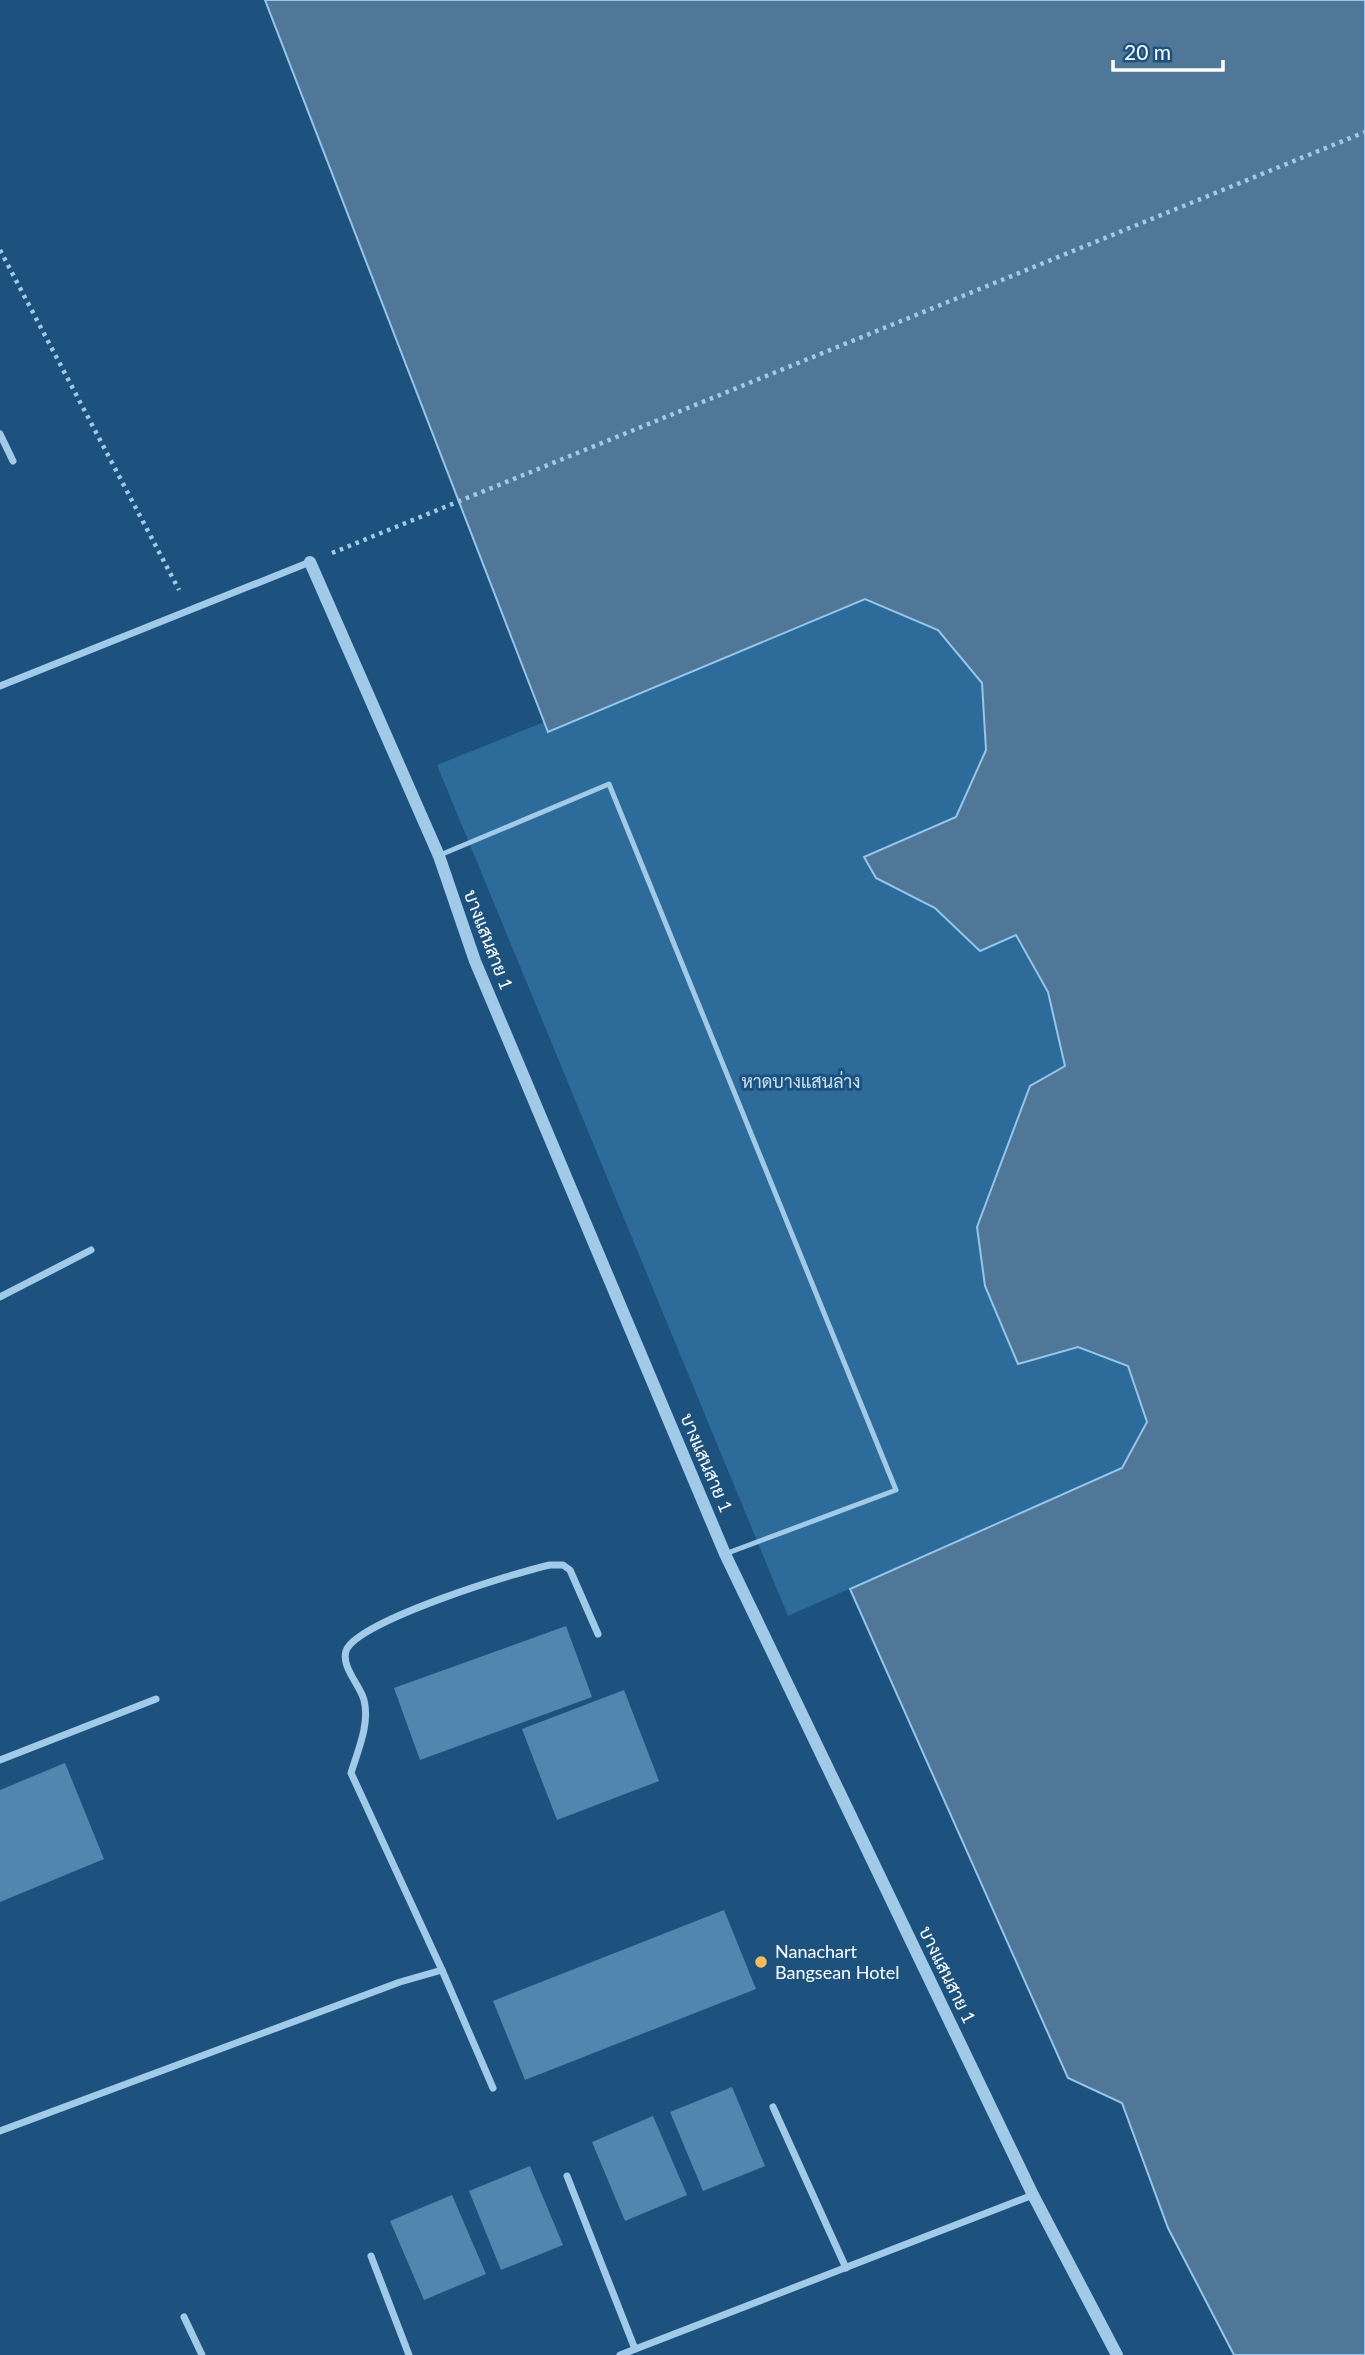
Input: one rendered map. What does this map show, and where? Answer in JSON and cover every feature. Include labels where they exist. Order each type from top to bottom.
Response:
[{"type":"street","points":[[0,433],[13,461]]},
{"type":"street","points":[[0,686],[191,612],[310,562]]},
{"type":"street","name":"บางแสนสาย 1","points":[[310,562],[439,856],[475,961],[725,1554],[1033,2195],[1117,2355]]},
{"type":"street","points":[[0,1297],[91,1250]]},
{"type":"street","points":[[493,2088],[351,1773],[365,1726],[364,1700],[346,1663],[346,1651],[353,1641],[379,1624],[455,1592],[550,1565],[563,1565],[570,1570],[597,1634]]},
{"type":"street","points":[[0,1760],[156,1699]]},
{"type":"street","points":[[0,2131],[400,1982],[442,1970]]},
{"type":"street","points":[[773,2107],[846,2268]]},
{"type":"street","points":[[567,2176],[635,2349]]},
{"type":"street","points":[[620,2355],[1033,2195]]},
{"type":"street","points":[[371,2256],[410,2355]]},
{"type":"street","points":[[184,2317],[202,2355]]},
{"type":"lane","points":[[439,856],[609,784],[896,1490],[725,1554]]},
{"type":"path","points":[[310,562],[1365,132]]},
{"type":"path","points":[[0,250],[191,612]]},
{"type":"green space","name":"หาดบางแสนล่าง","points":[[865,599],[938,630],[982,683],[986,750],[956,817],[864,857],[876,878],[935,908],[980,951],[1016,935],[1048,992],[1065,1066],[985,1286],[1018,1364],[1078,1347],[1128,1366],[1147,1422],[1122,1468],[788,1616],[437,765],[696,661]]},
{"type":"shaded area","points":[[265,0],[1365,0],[1365,2355],[1234,2355],[1168,2228],[1122,2103],[1068,2078],[850,1589],[1122,1468],[1147,1422],[1128,1366],[1078,1347],[1018,1364],[985,1286],[977,1227],[1030,1086],[1065,1066],[1048,992],[1016,935],[980,951],[935,908],[876,878],[864,857],[956,817],[986,750],[982,683],[938,630],[865,599],[548,732]]},
{"type":"building","points":[[566,1626],[592,1697],[420,1760],[394,1688]]},
{"type":"building","points":[[624,1690],[659,1781],[557,1820],[522,1729]]},
{"type":"building","points":[[65,1763],[104,1859],[0,1902],[0,1790]]},
{"type":"building","points":[[724,1910],[756,1989],[525,2080],[493,2001]]},
{"type":"building","points":[[732,2087],[765,2166],[703,2191],[670,2112]]},
{"type":"building","points":[[653,2116],[687,2195],[625,2221],[592,2142]]},
{"type":"building","points":[[530,2166],[563,2245],[501,2270],[469,2191]]},
{"type":"building","points":[[452,2195],[486,2274],[424,2300],[390,2221]]},
{"type":"place","name":"Nanachart Bangsean Hotel","points":[[761,1962]]}]
